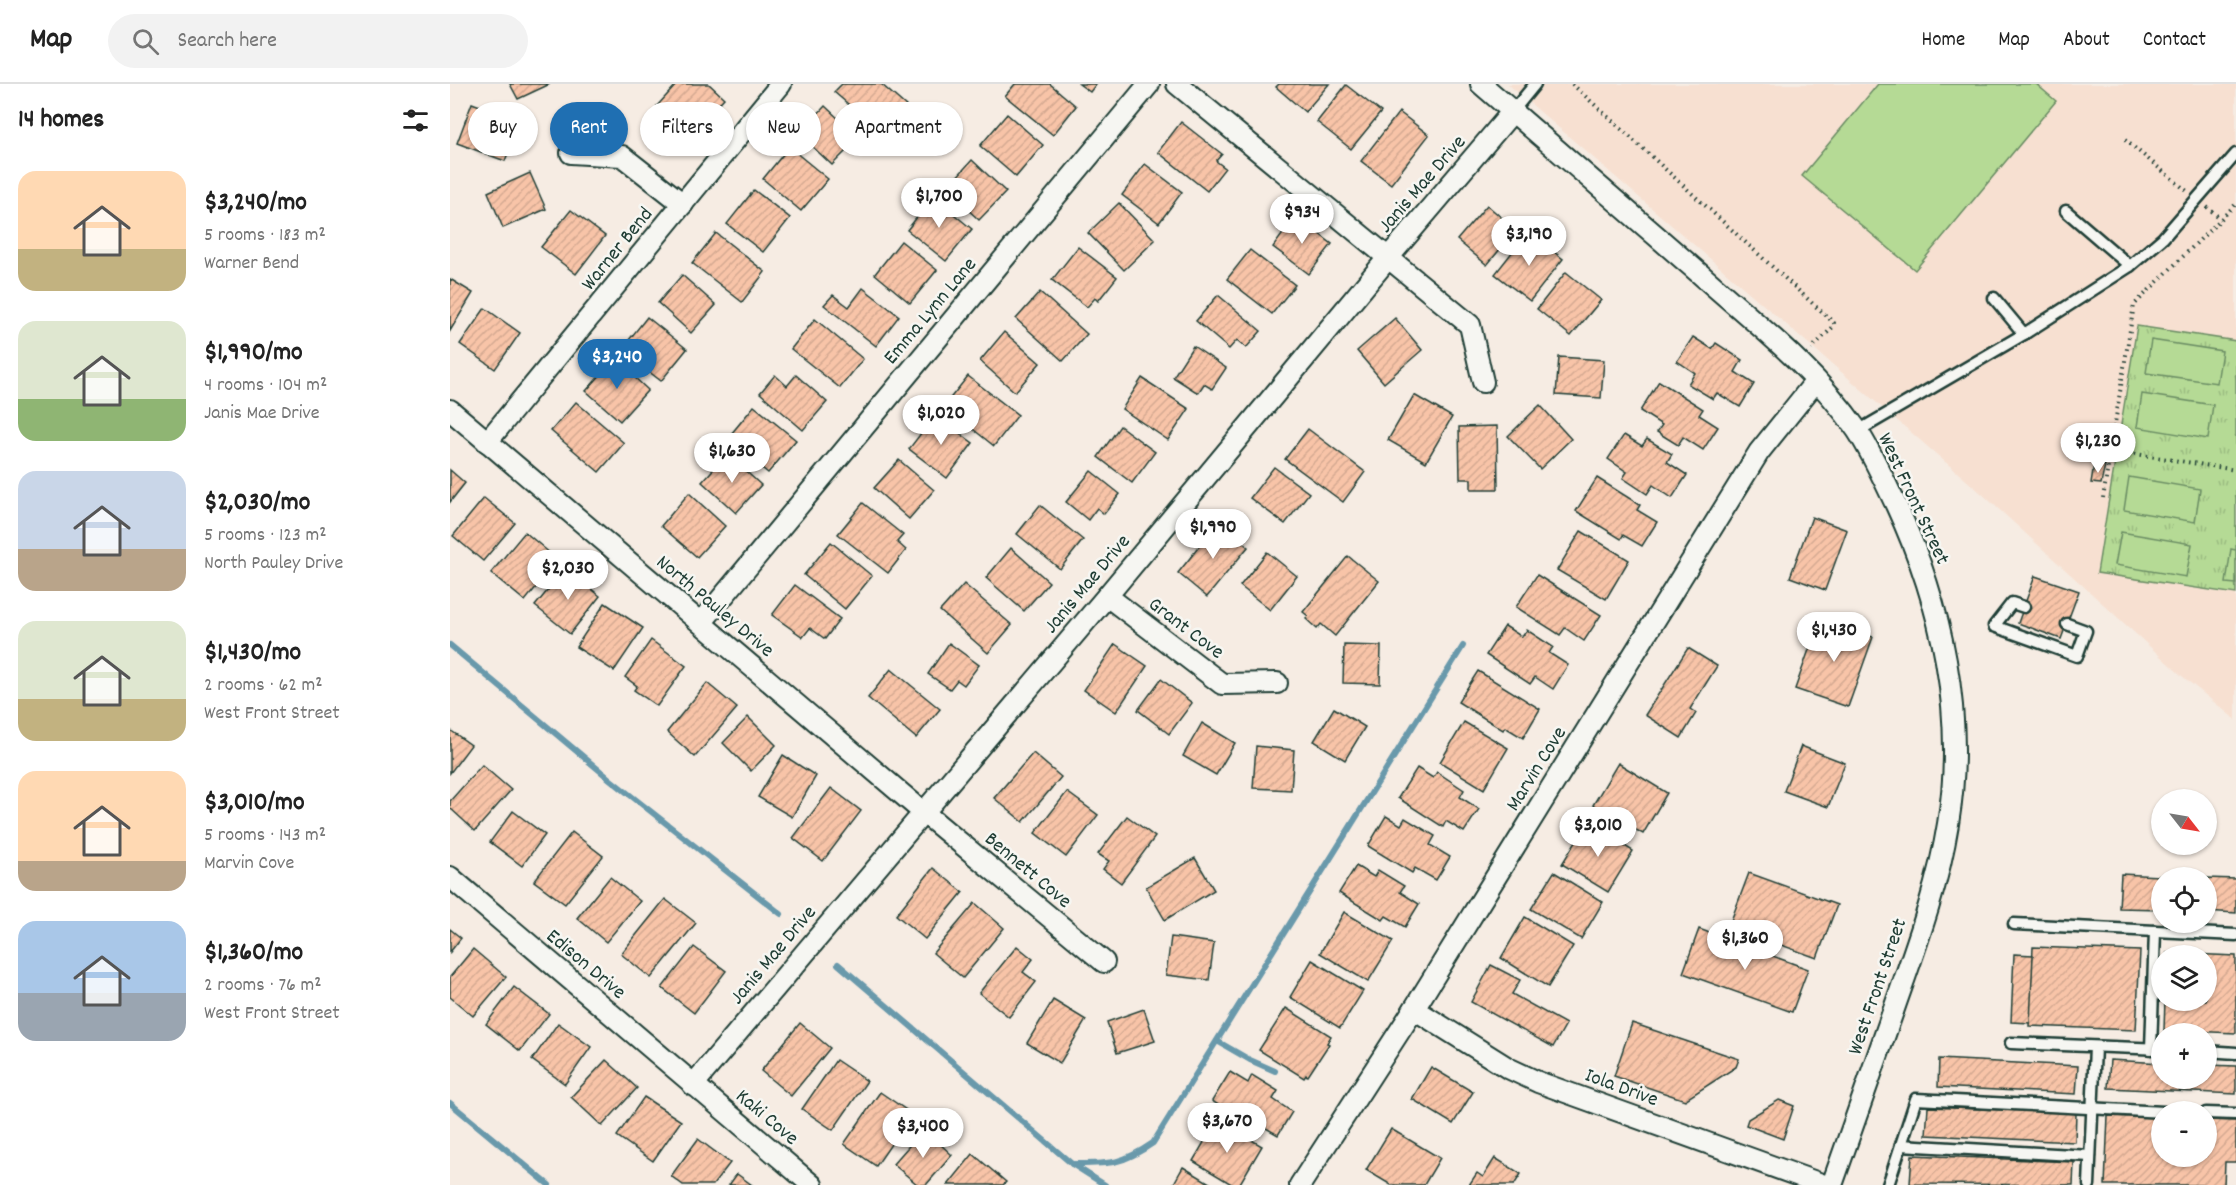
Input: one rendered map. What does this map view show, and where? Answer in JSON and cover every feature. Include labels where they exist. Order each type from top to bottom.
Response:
[{"type":"street","name":"Warner Bend","points":[[487,442],[781,84]]},
{"type":"street","name":"Emma Lynn Lane","points":[[700,623],[1149,84]]},
{"type":"street","points":[[1177,84],[1470,325],[1483,382]]},
{"type":"street","name":"West Front Street","points":[[1481,84],[1799,362],[1816,381],[1858,431],[1883,477],[1918,555],[1932,596],[1949,682],[1953,732],[1953,782],[1939,870],[1926,919],[1832,1185]]},
{"type":"street","name":"Janis Mae Drive","points":[[693,1085],[1513,111]]},
{"type":"street","points":[[622,156],[683,204]]},
{"type":"street","name":"Marvin Cove","points":[[1300,1185],[1414,1009],[1759,452],[1816,381]]},
{"type":"street","name":"North Pauley Drive","points":[[450,410],[923,812]]},
{"type":"street","name":"Grant Cove","points":[[1107,596],[1222,684],[1277,683]]},
{"type":"street","name":"Bennett Cove","points":[[923,812],[1104,962]]},
{"type":"street","name":"Edison Drive","points":[[450,877],[693,1085]]},
{"type":"street","name":"Iola Drive","points":[[1414,1009],[1488,1056],[1538,1082],[1824,1185]]},
{"type":"street","name":"Kaki Cove","points":[[693,1085],[812,1185]]},
{"type":"lane","points":[[1513,111],[1535,84]]},
{"type":"lane","points":[[1858,431],[2024,334],[2130,266],[2163,238],[2236,154]]},
{"type":"lane","points":[[2066,211],[2130,266]]},
{"type":"lane","points":[[1994,298],[2024,334]]},
{"type":"lane","points":[[2024,607],[2012,603],[1994,626],[2077,656],[2086,631],[2067,624]]},
{"type":"lane","points":[[2014,924],[2151,931]]},
{"type":"lane","points":[[2155,933],[2156,1023]]},
{"type":"lane","points":[[2196,933],[2236,935]]},
{"type":"lane","points":[[2011,1043],[2151,1049]]},
{"type":"lane","points":[[2089,1185],[2095,1047]]},
{"type":"lane","points":[[2217,1052],[2236,1053]]},
{"type":"lane","points":[[1888,1185],[1916,1099],[2151,1111]]},
{"type":"lane","points":[[2217,1113],[2236,1114]]},
{"type":"lane","points":[[1901,1145],[2090,1156]]},
{"type":"path","points":[[1572,84],[1834,323],[1834,326],[1799,362]]},
{"type":"path","points":[[2125,140],[2222,219]]},
{"type":"path","points":[[2103,498],[2134,305],[2236,204]]},
{"type":"path","points":[[2111,450],[2236,470]]},
{"type":"shaded area","points":[[1508,84],[2236,84],[2236,720],[2182,676],[1980,492]]},
{"type":"green space","points":[[1878,84],[2036,84],[2056,101],[1915,270],[1802,176]]},
{"type":"green space","points":[[2137,326],[2236,341],[2236,594],[2097,573]]},
{"type":"green space","points":[[2151,340],[2222,351],[2217,383],[2146,373]]},
{"type":"green space","points":[[2142,394],[2213,405],[2208,439],[2137,427]]},
{"type":"green space","points":[[2129,477],[2200,489],[2195,522],[2124,510]]},
{"type":"green space","points":[[2121,532],[2192,544],[2186,577],[2115,565]]},
{"type":"green space","points":[[2231,549],[2236,550],[2236,584],[2226,583]]},
{"type":"building","points":[[510,84],[550,84],[518,99]]},
{"type":"building","points":[[677,84],[709,84],[724,98],[720,102],[661,102]]},
{"type":"building","points":[[842,84],[881,84],[901,102],[846,102],[834,92]]},
{"type":"building","points":[[1015,84],[1050,84],[1076,106],[1053,135],[1005,96]]},
{"type":"building","points":[[1079,84],[1096,84],[1090,92]]},
{"type":"building","points":[[1279,84],[1329,84],[1305,112],[1276,87]]},
{"type":"building","points":[[1346,85],[1381,112],[1351,149],[1317,122]]},
{"type":"building","points":[[825,106],[833,114],[833,156],[841,156],[832,165],[821,155],[821,110]]},
{"type":"building","points":[[1399,112],[1429,135],[1391,184],[1361,161]]},
{"type":"building","points":[[468,114],[468,147],[457,143]]},
{"type":"building","points":[[1007,114],[1043,145],[1016,177],[980,146]]},
{"type":"building","points":[[1181,122],[1222,154],[1216,161],[1225,168],[1207,191],[1158,152]]},
{"type":"building","points":[[492,156],[507,156],[505,161]]},
{"type":"building","points":[[782,156],[800,156],[828,179],[801,211],[763,179]]},
{"type":"building","points":[[972,160],[1006,192],[979,220],[946,189]]},
{"type":"building","points":[[1145,164],[1182,192],[1159,223],[1122,195]]},
{"type":"building","points":[[530,173],[546,209],[503,228],[488,192]]},
{"type":"building","points":[[754,190],[790,218],[763,252],[727,224]]},
{"type":"building","points":[[933,197],[972,229],[946,261],[907,230]]},
{"type":"building","points":[[1119,203],[1155,240],[1124,270],[1088,233]]},
{"type":"building","points":[[1487,205],[1516,230],[1487,265],[1457,240]]},
{"type":"building","points":[[571,210],[605,236],[576,274],[541,247]]},
{"type":"building","points":[[1296,216],[1332,244],[1309,274],[1273,247]]},
{"type":"building","points":[[1528,232],[1563,259],[1530,301],[1495,274]]},
{"type":"building","points":[[716,233],[765,272],[742,302],[692,263]]},
{"type":"building","points":[[901,241],[937,270],[910,303],[875,274]]},
{"type":"building","points":[[1078,247],[1117,277],[1098,301],[1095,298],[1087,307],[1052,280]]},
{"type":"building","points":[[1250,250],[1295,285],[1272,314],[1227,279]]},
{"type":"building","points":[[1566,272],[1601,300],[1571,336],[1537,309]]},
{"type":"building","points":[[682,275],[716,305],[691,333],[658,303]]},
{"type":"building","points":[[450,279],[473,293],[450,331]]},
{"type":"building","points":[[863,288],[899,316],[876,346],[824,305],[833,295],[849,307]]},
{"type":"building","points":[[1040,292],[1087,334],[1063,361],[1016,319]]},
{"type":"building","points":[[1218,295],[1261,331],[1246,348],[1237,340],[1229,349],[1196,321]]},
{"type":"building","points":[[485,308],[520,333],[495,369],[460,344]]},
{"type":"building","points":[[647,317],[687,349],[661,381],[621,350]]},
{"type":"building","points":[[1395,318],[1422,350],[1384,383],[1357,351]]},
{"type":"building","points":[[815,319],[863,359],[840,388],[791,349]]},
{"type":"building","points":[[1004,332],[1040,363],[1015,392],[980,361]]},
{"type":"building","points":[[1693,337],[1712,349],[1716,343],[1742,360],[1735,372],[1754,384],[1740,407],[1717,393],[1713,399],[1688,384],[1695,373],[1677,361]]},
{"type":"building","points":[[1193,346],[1226,368],[1212,389],[1204,384],[1198,393],[1173,377]]},
{"type":"building","points":[[1559,357],[1604,360],[1601,398],[1556,395]]},
{"type":"building","points":[[615,359],[648,390],[620,421],[586,391]]},
{"type":"building","points":[[775,375],[787,386],[796,375],[827,402],[803,430],[760,393]]},
{"type":"building","points":[[968,376],[1018,415],[994,446],[944,406]]},
{"type":"building","points":[[1142,378],[1189,409],[1168,440],[1122,409]]},
{"type":"building","points":[[1659,381],[1703,409],[1699,415],[1718,427],[1703,450],[1683,437],[1678,445],[1657,432],[1662,425],[1640,411]]},
{"type":"building","points":[[1414,395],[1452,417],[1426,462],[1388,440]]},
{"type":"building","points":[[576,402],[624,443],[599,472],[551,431]]},
{"type":"building","points":[[1540,405],[1571,439],[1540,469],[1508,436]]},
{"type":"building","points":[[754,406],[796,440],[768,473],[727,439]]},
{"type":"building","points":[[935,415],[973,443],[947,478],[909,449]]},
{"type":"building","points":[[1120,426],[1155,452],[1132,483],[1098,457]]},
{"type":"building","points":[[1497,426],[1498,489],[1471,489],[1471,479],[1460,479],[1459,427]]},
{"type":"building","points":[[1308,429],[1365,472],[1343,502],[1285,459]]},
{"type":"building","points":[[1624,435],[1642,446],[1647,439],[1672,454],[1667,462],[1687,475],[1672,498],[1653,485],[1647,494],[1623,478],[1627,472],[1608,459]]},
{"type":"building","points":[[727,454],[761,485],[736,513],[702,482]]},
{"type":"building","points":[[899,460],[934,490],[909,519],[874,488]]},
{"type":"building","points":[[2094,464],[2105,465],[2101,484],[2091,483]]},
{"type":"building","points":[[1274,467],[1309,493],[1285,524],[1250,498]]},
{"type":"building","points":[[450,470],[465,483],[450,502]]},
{"type":"building","points":[[1091,471],[1120,494],[1104,514],[1097,508],[1088,520],[1066,502]]},
{"type":"building","points":[[1597,478],[1640,505],[1637,510],[1657,522],[1642,546],[1623,535],[1621,539],[1576,511]]},
{"type":"building","points":[[689,493],[725,526],[697,557],[661,526]]},
{"type":"building","points":[[484,498],[515,523],[483,561],[453,536]]},
{"type":"building","points":[[863,503],[903,535],[897,542],[906,550],[888,573],[838,534]]},
{"type":"building","points":[[1040,505],[1083,540],[1060,569],[1017,534]]},
{"type":"building","points":[[1812,517],[1847,530],[1825,590],[1790,577]]},
{"type":"building","points":[[1218,523],[1248,547],[1207,597],[1178,573]]},
{"type":"building","points":[[1581,531],[1629,560],[1606,599],[1557,570]]},
{"type":"building","points":[[525,532],[558,560],[525,601],[491,573]]},
{"type":"building","points":[[831,542],[872,576],[845,609],[804,575]]},
{"type":"building","points":[[1011,548],[1049,582],[1024,611],[986,578]]},
{"type":"building","points":[[1267,552],[1297,576],[1270,610],[1240,586]]},
{"type":"building","points":[[1348,556],[1379,581],[1335,636],[1321,624],[1317,629],[1306,619],[1308,616],[1303,612]]},
{"type":"building","points":[[566,568],[600,596],[570,634],[535,606]]},
{"type":"building","points":[[1537,575],[1601,615],[1584,641],[1565,628],[1560,635],[1516,607]]},
{"type":"building","points":[[2035,576],[2079,591],[2061,639],[2018,623]]},
{"type":"building","points":[[964,584],[1012,625],[988,653],[940,611]]},
{"type":"building","points":[[795,585],[840,619],[825,639],[810,628],[803,637],[772,615]]},
{"type":"building","points":[[605,603],[643,628],[614,671],[576,647]]},
{"type":"building","points":[[1820,619],[1873,637],[1848,707],[1795,689]]},
{"type":"building","points":[[1505,626],[1522,637],[1527,630],[1553,647],[1549,653],[1568,665],[1553,689],[1535,677],[1530,684],[1486,655]]},
{"type":"building","points":[[651,640],[686,666],[657,706],[634,690],[637,686],[625,677]]},
{"type":"building","points":[[949,643],[979,665],[964,685],[957,680],[950,689],[928,674]]},
{"type":"building","points":[[1115,644],[1147,666],[1116,712],[1084,690]]},
{"type":"building","points":[[1344,645],[1381,646],[1380,684],[1343,683]]},
{"type":"building","points":[[1688,648],[1717,666],[1690,709],[1696,713],[1681,738],[1645,715]]},
{"type":"building","points":[[891,669],[940,709],[916,738],[868,698]]},
{"type":"building","points":[[1478,671],[1540,709],[1523,738],[1505,727],[1503,730],[1458,702]]},
{"type":"building","points":[[1161,679],[1192,703],[1169,734],[1138,710]]},
{"type":"building","points":[[707,683],[737,708],[695,757],[667,732]]},
{"type":"building","points":[[1334,708],[1365,727],[1345,760],[1314,741]]},
{"type":"building","points":[[748,717],[776,745],[751,771],[723,743]]},
{"type":"building","points":[[1464,722],[1508,748],[1484,789],[1440,762]]},
{"type":"building","points":[[1202,723],[1235,743],[1216,775],[1183,756]]},
{"type":"building","points":[[450,730],[471,745],[450,773]]},
{"type":"building","points":[[1256,746],[1294,750],[1291,790],[1253,788]]},
{"type":"building","points":[[1801,746],[1845,763],[1828,807],[1784,791]]},
{"type":"building","points":[[1033,753],[1061,777],[1023,822],[994,798]]},
{"type":"building","points":[[783,755],[816,776],[792,817],[758,797]]},
{"type":"building","points":[[1618,763],[1667,793],[1643,834],[1593,805]]},
{"type":"building","points":[[482,765],[511,790],[475,831],[450,808],[450,801]]},
{"type":"building","points":[[1417,768],[1433,778],[1437,772],[1464,790],[1460,797],[1479,809],[1464,832],[1446,821],[1443,827],[1398,798]]},
{"type":"building","points":[[831,788],[861,811],[823,861],[793,838]]},
{"type":"building","points":[[1067,792],[1098,815],[1066,857],[1035,833]]},
{"type":"building","points":[[513,811],[545,835],[522,866],[490,842]]},
{"type":"building","points":[[1127,816],[1155,837],[1121,883],[1103,869],[1109,861],[1098,854]]},
{"type":"building","points":[[1386,816],[1401,825],[1405,818],[1435,836],[1430,845],[1450,857],[1436,880],[1415,868],[1412,873],[1368,846]]},
{"type":"building","points":[[1587,823],[1633,851],[1608,892],[1562,864]]},
{"type":"building","points":[[572,832],[603,856],[565,904],[534,881]]},
{"type":"building","points":[[1195,858],[1214,890],[1165,920],[1146,887]]},
{"type":"building","points":[[1356,866],[1374,877],[1378,870],[1404,886],[1400,892],[1419,904],[1405,927],[1386,916],[1383,920],[1339,893]]},
{"type":"building","points":[[933,868],[963,892],[925,939],[896,915]]},
{"type":"building","points":[[1554,872],[1603,902],[1581,939],[1531,909]]},
{"type":"building","points":[[1749,873],[1837,905],[1817,958],[1729,926]]},
{"type":"building","points":[[2121,874],[2151,876],[2151,909],[2119,908]]},
{"type":"building","points":[[610,877],[640,901],[606,942],[577,918]]},
{"type":"building","points":[[2217,878],[2236,879],[2236,913],[2217,912]]},
{"type":"building","points":[[665,899],[696,923],[651,978],[621,954]]},
{"type":"building","points":[[975,903],[1004,928],[963,978],[933,953]]},
{"type":"building","points":[[1344,912],[1393,941],[1368,982],[1320,953]]},
{"type":"building","points":[[1525,917],[1573,946],[1548,987],[1501,958]]},
{"type":"building","points":[[450,929],[461,938],[450,952]]},
{"type":"building","points":[[1699,929],[1808,969],[1792,1012],[1683,973]]},
{"type":"building","points":[[1171,937],[1214,943],[1209,980],[1166,975]]},
{"type":"building","points":[[1017,946],[1033,959],[1023,972],[1036,982],[1009,1017],[979,993]]},
{"type":"building","points":[[694,947],[726,971],[694,1013],[662,988]]},
{"type":"building","points":[[2033,947],[2140,951],[2136,1030],[2029,1026]]},
{"type":"building","points":[[473,949],[506,977],[473,1016],[450,997],[450,977]]},
{"type":"building","points":[[2014,954],[2033,955],[2030,1023],[2011,1022]]},
{"type":"building","points":[[2217,955],[2236,956],[2236,1033],[2217,1032],[2217,1023],[2164,1023],[2165,1011],[2217,1011]]},
{"type":"building","points":[[1312,960],[1363,991],[1340,1028],[1290,997]]},
{"type":"building","points":[[1491,965],[1520,980],[1512,994],[1566,1024],[1553,1047],[1471,1002]]},
{"type":"building","points":[[514,987],[549,1014],[520,1051],[486,1024]]},
{"type":"building","points":[[1053,1000],[1086,1020],[1060,1063],[1027,1043]]},
{"type":"building","points":[[1286,1008],[1331,1036],[1327,1043],[1329,1044],[1308,1076],[1304,1078],[1259,1050]]},
{"type":"building","points":[[1144,1009],[1155,1041],[1117,1053],[1107,1022]]},
{"type":"building","points":[[558,1023],[591,1047],[565,1084],[532,1060]]},
{"type":"building","points":[[800,1023],[830,1048],[791,1096],[761,1071]]},
{"type":"building","points":[[1632,1023],[1739,1059],[1736,1067],[1685,1100],[1614,1076]]},
{"type":"building","points":[[1939,1059],[2078,1066],[2076,1094],[1938,1087]]},
{"type":"building","points":[[606,1060],[637,1088],[602,1126],[571,1097]]},
{"type":"building","points":[[836,1060],[867,1081],[833,1130],[802,1109]]},
{"type":"building","points":[[2110,1060],[2151,1062],[2151,1089],[2217,1089],[2217,1065],[2236,1066],[2236,1094],[2108,1088]]},
{"type":"building","points":[[1431,1067],[1473,1092],[1453,1124],[1412,1099]]},
{"type":"building","points":[[1230,1072],[1248,1083],[1252,1075],[1278,1091],[1273,1099],[1292,1112],[1278,1135],[1259,1124],[1256,1129],[1212,1101]]},
{"type":"building","points":[[880,1092],[912,1114],[876,1166],[844,1144]]},
{"type":"building","points":[[644,1097],[681,1121],[653,1161],[617,1136]]},
{"type":"building","points":[[1779,1100],[1794,1106],[1783,1139],[1746,1125],[1748,1119]]},
{"type":"building","points":[[1928,1107],[2076,1113],[2075,1142],[1926,1135]]},
{"type":"building","points":[[2108,1116],[2151,1118],[2151,1167],[2217,1167],[2217,1120],[2236,1121],[2236,1162],[2225,1162],[2224,1185],[2105,1185]]},
{"type":"building","points":[[1217,1120],[1262,1146],[1239,1185],[1233,1185],[1193,1161]]},
{"type":"building","points":[[924,1129],[952,1155],[926,1185],[918,1185],[893,1164]]},
{"type":"building","points":[[1391,1129],[1440,1158],[1424,1185],[1391,1185],[1366,1170]]},
{"type":"building","points":[[698,1139],[730,1163],[713,1185],[683,1185],[671,1176]]},
{"type":"building","points":[[973,1154],[1006,1182],[1003,1185],[948,1185]]},
{"type":"building","points":[[1912,1155],[2074,1162],[2073,1185],[1910,1184]]},
{"type":"building","points":[[1495,1158],[1521,1174],[1514,1185],[1469,1185],[1477,1173],[1483,1177]]},
{"type":"building","points":[[1183,1167],[1213,1185],[1173,1185]]},
{"type":"building","points":[[737,1174],[752,1185],[729,1185]]},
{"type":"waterway","points":[[450,645],[611,780],[781,914]]},
{"type":"waterway","points":[[1072,1164],[1115,1162],[1132,1156],[1153,1143],[1463,646]]},
{"type":"waterway","points":[[838,964],[1072,1164],[1105,1185]]},
{"type":"waterway","points":[[1217,1041],[1275,1071]]},
{"type":"waterway","points":[[450,1103],[549,1185]]}]
